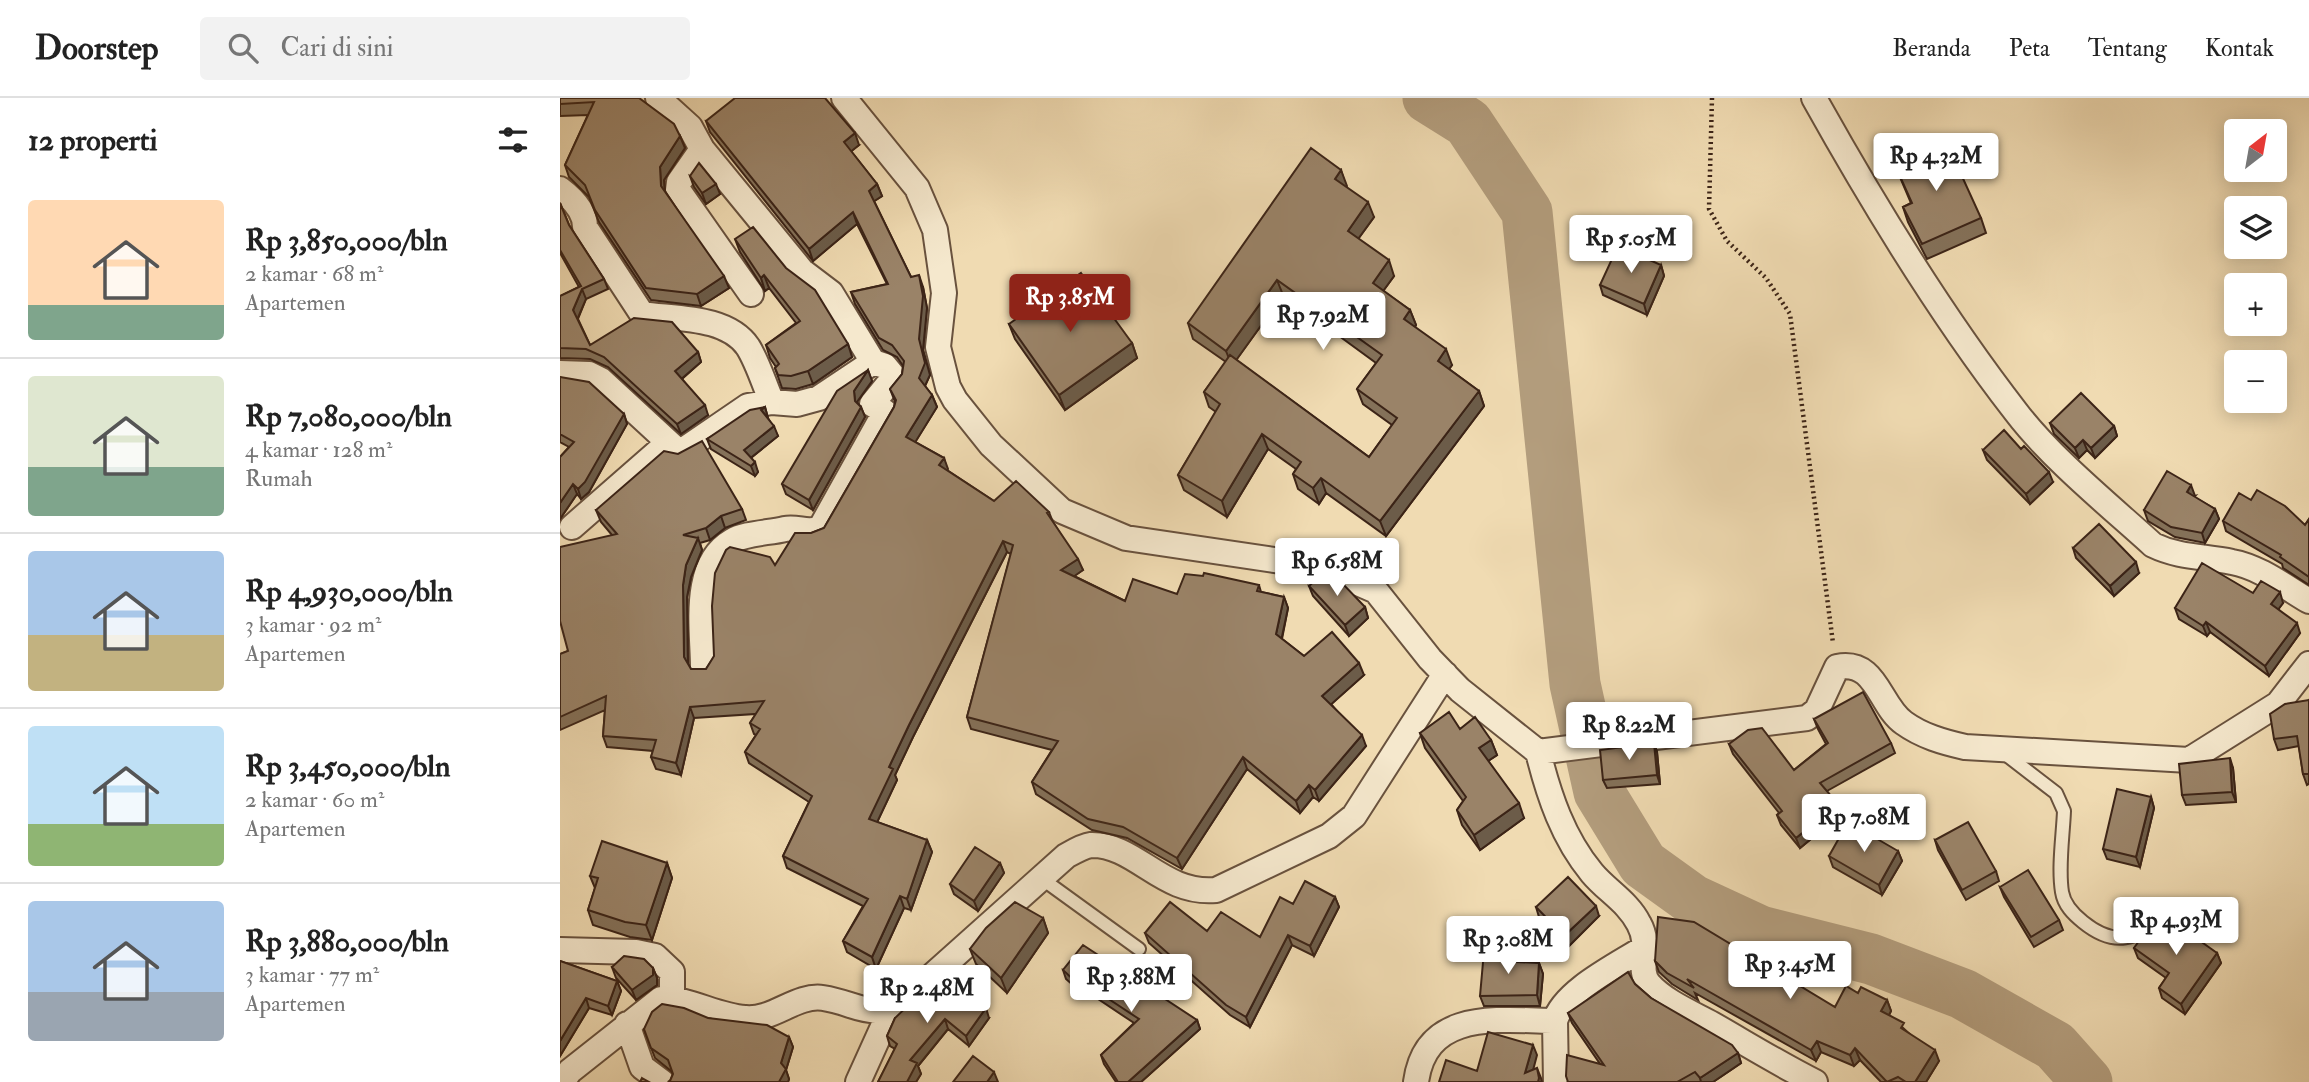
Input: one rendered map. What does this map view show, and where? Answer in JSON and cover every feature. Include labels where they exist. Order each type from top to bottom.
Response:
[{"type":"street","points":[[658,98],[690,127],[702,149],[802,271],[822,284],[836,300],[873,362],[885,366],[894,377],[872,404],[885,412],[821,527],[812,532],[792,528],[733,540],[708,567],[704,587],[703,668]]},
{"type":"street","points":[[844,98],[917,188],[935,230],[944,293],[938,347],[955,400],[991,445],[1062,511],[1126,538],[1321,567],[1376,592],[1445,674],[1492,719],[1547,751],[1807,718],[1817,710],[1837,667],[1845,666],[1863,671],[1871,677],[1901,722],[1938,741],[1999,748],[2189,760],[2278,704],[2309,664]]},
{"type":"street","points":[[1814,98],[1936,296],[2016,412],[2035,433],[2153,545],[2174,555],[2232,562],[2257,570],[2309,601]]},
{"type":"street","points":[[702,149],[679,182],[678,190],[751,295]]},
{"type":"street","points":[[560,189],[573,198],[585,219],[585,227],[642,314],[715,324],[732,332],[747,346],[772,401]]},
{"type":"street","points":[[560,373],[589,374],[601,380],[678,451],[685,449],[748,405],[772,401],[797,404],[819,398],[873,362]]},
{"type":"street","points":[[572,527],[668,443]]},
{"type":"street","points":[[562,1082],[570,1071],[626,1024],[661,999],[671,999],[712,1013],[746,1019],[769,1015],[815,998],[873,1010],[891,1009],[905,1000],[1066,856],[1089,845],[1115,850],[1170,883],[1197,892],[1216,890],[1329,836],[1354,816],[1445,674]]},
{"type":"street","points":[[1547,751],[1555,812],[1592,874],[1631,910],[1647,946],[1642,969],[1648,983],[1670,1000],[1761,1055],[1815,1082]]},
{"type":"street","points":[[1556,1082],[1555,1021],[1558,1011],[1572,995],[1647,946]]},
{"type":"street","points":[[560,950],[636,952],[655,956],[672,972],[671,999]]},
{"type":"street","points":[[858,1082],[891,1009]]},
{"type":"street","points":[[1416,1082],[1423,1053],[1434,1040],[1451,1029],[1485,1020],[1555,1021]]},
{"type":"street","points":[[626,1024],[642,1067],[662,1082]]},
{"type":"lane","points":[[1999,748],[2056,793],[2060,801],[2064,811],[2062,891],[2067,907],[2101,936],[2115,940],[2142,932],[2174,912]]},
{"type":"lane","points":[[1041,878],[1139,949]]},
{"type":"path","points":[[1712,98],[1709,209],[1727,241],[1766,278],[1790,314],[1837,667]]},
{"type":"building","points":[[560,98],[639,98],[674,124],[680,136],[660,167],[661,186],[724,276],[697,294],[646,288],[595,210],[585,185],[565,165],[594,102],[560,104]]},
{"type":"building","points":[[735,98],[825,98],[855,133],[844,142],[877,184],[869,191],[911,277],[919,275],[923,296],[919,339],[925,363],[919,378],[932,395],[906,437],[944,458],[939,465],[994,501],[1016,481],[1049,512],[1047,513],[1078,559],[1061,570],[1125,601],[1133,579],[1177,594],[1185,574],[1203,576],[1204,573],[1259,585],[1257,591],[1284,597],[1276,634],[1304,656],[1332,632],[1359,663],[1322,696],[1362,735],[1315,790],[1309,785],[1296,801],[1243,757],[1177,858],[1123,827],[1088,819],[1032,782],[1058,741],[967,717],[1013,545],[1003,541],[909,725],[889,767],[893,769],[869,819],[927,840],[907,899],[900,896],[872,957],[843,941],[868,899],[783,856],[812,796],[745,752],[760,729],[750,723],[764,701],[690,707],[676,763],[651,757],[656,740],[603,736],[606,696],[560,717],[560,654],[568,651],[560,621],[560,547],[617,534],[596,510],[664,451],[678,454],[702,441],[742,509],[721,516],[706,528],[683,535],[698,538],[686,565],[683,585],[684,657],[691,669],[706,669],[714,656],[712,606],[715,573],[726,550],[730,547],[770,557],[775,565],[795,533],[811,533],[824,528],[896,400],[890,389],[902,374],[904,361],[892,345],[879,338],[851,292],[888,284],[853,212],[809,249],[706,121]]},
{"type":"building","points":[[1945,139],[1981,218],[1922,244],[1903,207],[1912,203],[1894,163]]},
{"type":"building","points":[[1311,148],[1341,170],[1335,179],[1368,202],[1348,231],[1389,260],[1373,283],[1410,310],[1404,319],[1446,349],[1438,361],[1479,391],[1380,521],[1321,478],[1313,488],[1293,474],[1301,462],[1262,434],[1222,501],[1178,475],[1220,404],[1204,392],[1230,355],[1369,457],[1397,418],[1357,389],[1382,355],[1277,280],[1226,351],[1188,323]]},
{"type":"building","points":[[699,163],[716,184],[702,193],[690,176]]},
{"type":"building","points":[[560,203],[569,225],[604,279],[582,289],[573,310],[590,345],[634,318],[672,322],[698,352],[675,371],[705,405],[677,424],[604,357],[586,349],[560,348],[560,296],[581,286],[560,250]]},
{"type":"building","points":[[753,227],[786,268],[815,290],[848,344],[808,371],[791,376],[778,375],[775,368],[779,364],[766,345],[800,321],[764,275],[761,278],[735,239]]},
{"type":"building","points":[[1618,246],[1661,265],[1644,304],[1600,285]]},
{"type":"building","points":[[1081,273],[1132,343],[1059,395],[1009,324]]},
{"type":"building","points":[[868,370],[854,391],[855,401],[861,407],[809,500],[782,484],[837,391]]},
{"type":"building","points":[[560,377],[589,382],[624,414],[585,482],[578,489],[573,484],[560,503],[560,457],[574,442],[560,434]]},
{"type":"building","points":[[2081,393],[2114,426],[2091,448],[2083,440],[2075,448],[2050,423]]},
{"type":"building","points":[[765,407],[761,410],[774,426],[744,450],[755,462],[751,466],[707,439],[750,410]]},
{"type":"building","points":[[2004,430],[2021,449],[2024,446],[2049,472],[2026,494],[1983,450]]},
{"type":"building","points":[[2167,471],[2191,485],[2187,492],[2215,509],[2202,533],[2171,527],[2144,510]]},
{"type":"building","points":[[2257,490],[2285,506],[2305,525],[2309,519],[2309,577],[2280,557],[2281,555],[2223,521],[2239,493],[2251,500]]},
{"type":"building","points":[[2099,524],[2136,562],[2110,586],[2073,548]]},
{"type":"building","points":[[2202,563],[2253,593],[2261,581],[2280,592],[2271,604],[2297,623],[2265,666],[2206,622],[2203,626],[2175,608]]},
{"type":"building","points":[[1321,575],[1343,584],[1365,607],[1345,625],[1309,586]]},
{"type":"building","points":[[1863,692],[1891,743],[1820,783],[1838,804],[1796,838],[1777,815],[1782,811],[1729,744],[1748,730],[1762,728],[1794,770],[1828,743],[1814,719]]},
{"type":"building","points":[[2309,700],[2309,774],[2303,774],[2297,736],[2274,739],[2270,714],[2285,704]]},
{"type":"building","points":[[1449,712],[1460,729],[1475,717],[1491,740],[1479,748],[1519,803],[1474,835],[1457,810],[1466,797],[1420,733]]},
{"type":"building","points":[[1654,743],[1657,775],[1603,780],[1600,750]]},
{"type":"building","points":[[2230,758],[2232,792],[2182,795],[2179,764]]},
{"type":"building","points":[[2117,789],[2151,797],[2136,857],[2103,849]]},
{"type":"building","points":[[1848,822],[1898,851],[1879,885],[1829,856]]},
{"type":"building","points":[[1968,822],[1996,871],[1962,890],[1935,840]]},
{"type":"building","points":[[602,841],[667,863],[646,925],[625,922],[588,910],[598,878],[590,876]]},
{"type":"building","points":[[975,847],[1000,863],[974,901],[950,884]]},
{"type":"building","points":[[2028,870],[2059,920],[2031,937],[2000,887]]},
{"type":"building","points":[[1568,877],[1596,906],[1564,936],[1536,907]]},
{"type":"building","points":[[1305,881],[1335,897],[1310,946],[1288,935],[1246,1017],[1226,1005],[1145,933],[1170,902],[1207,931],[1221,912],[1260,937],[1280,897],[1293,904]]},
{"type":"building","points":[[1015,902],[1043,918],[1001,978],[970,949],[986,928]]},
{"type":"building","points":[[2165,916],[2217,953],[2181,1004],[2159,988],[2169,973],[2134,948],[2151,924],[2156,927]]},
{"type":"building","points":[[1658,917],[1694,922],[1835,1007],[1846,986],[1858,993],[1861,987],[1887,1000],[1881,1011],[1904,1023],[1901,1028],[1935,1050],[1915,1082],[1906,1082],[1898,1077],[1887,1082],[1855,1048],[1850,1055],[1817,1041],[1811,1050],[1687,979],[1694,988],[1667,973],[1655,961]]},
{"type":"building","points":[[1083,945],[1197,1020],[1128,1082],[1118,1082],[1101,1055],[1139,1019],[1083,982],[1080,986],[1063,970]]},
{"type":"building","points":[[1484,951],[1516,954],[1516,962],[1539,963],[1537,995],[1480,996]]},
{"type":"building","points":[[624,956],[644,959],[653,968],[653,975],[632,990],[612,967]]},
{"type":"building","points":[[560,961],[617,981],[608,1006],[586,998],[560,1041]]},
{"type":"building","points":[[1628,972],[1635,984],[1651,998],[1732,1045],[1738,1053],[1700,1078],[1695,1072],[1677,1082],[1568,1082],[1567,1055],[1604,1065],[1568,1013]]},
{"type":"building","points":[[938,977],[986,1008],[966,1036],[945,1019],[910,1060],[917,1063],[907,1082],[878,1082],[897,1044],[887,1036],[895,1018]]},
{"type":"building","points":[[662,1004],[684,1008],[708,1018],[767,1025],[789,1037],[781,1063],[786,1069],[779,1082],[668,1082],[673,1074],[668,1060],[651,1048],[644,1029],[652,1012]]},
{"type":"building","points":[[1488,1032],[1533,1045],[1525,1073],[1537,1068],[1538,1082],[1439,1082],[1446,1060],[1477,1071]]},
{"type":"building","points":[[973,1056],[994,1072],[987,1082],[953,1082]]},
{"type":"waterway","points":[[1428,98],[1468,123],[1527,212],[1575,684],[1599,792],[1643,864],[1693,900],[1760,931],[1871,959],[1963,994],[2055,1046],[2087,1082]]}]
